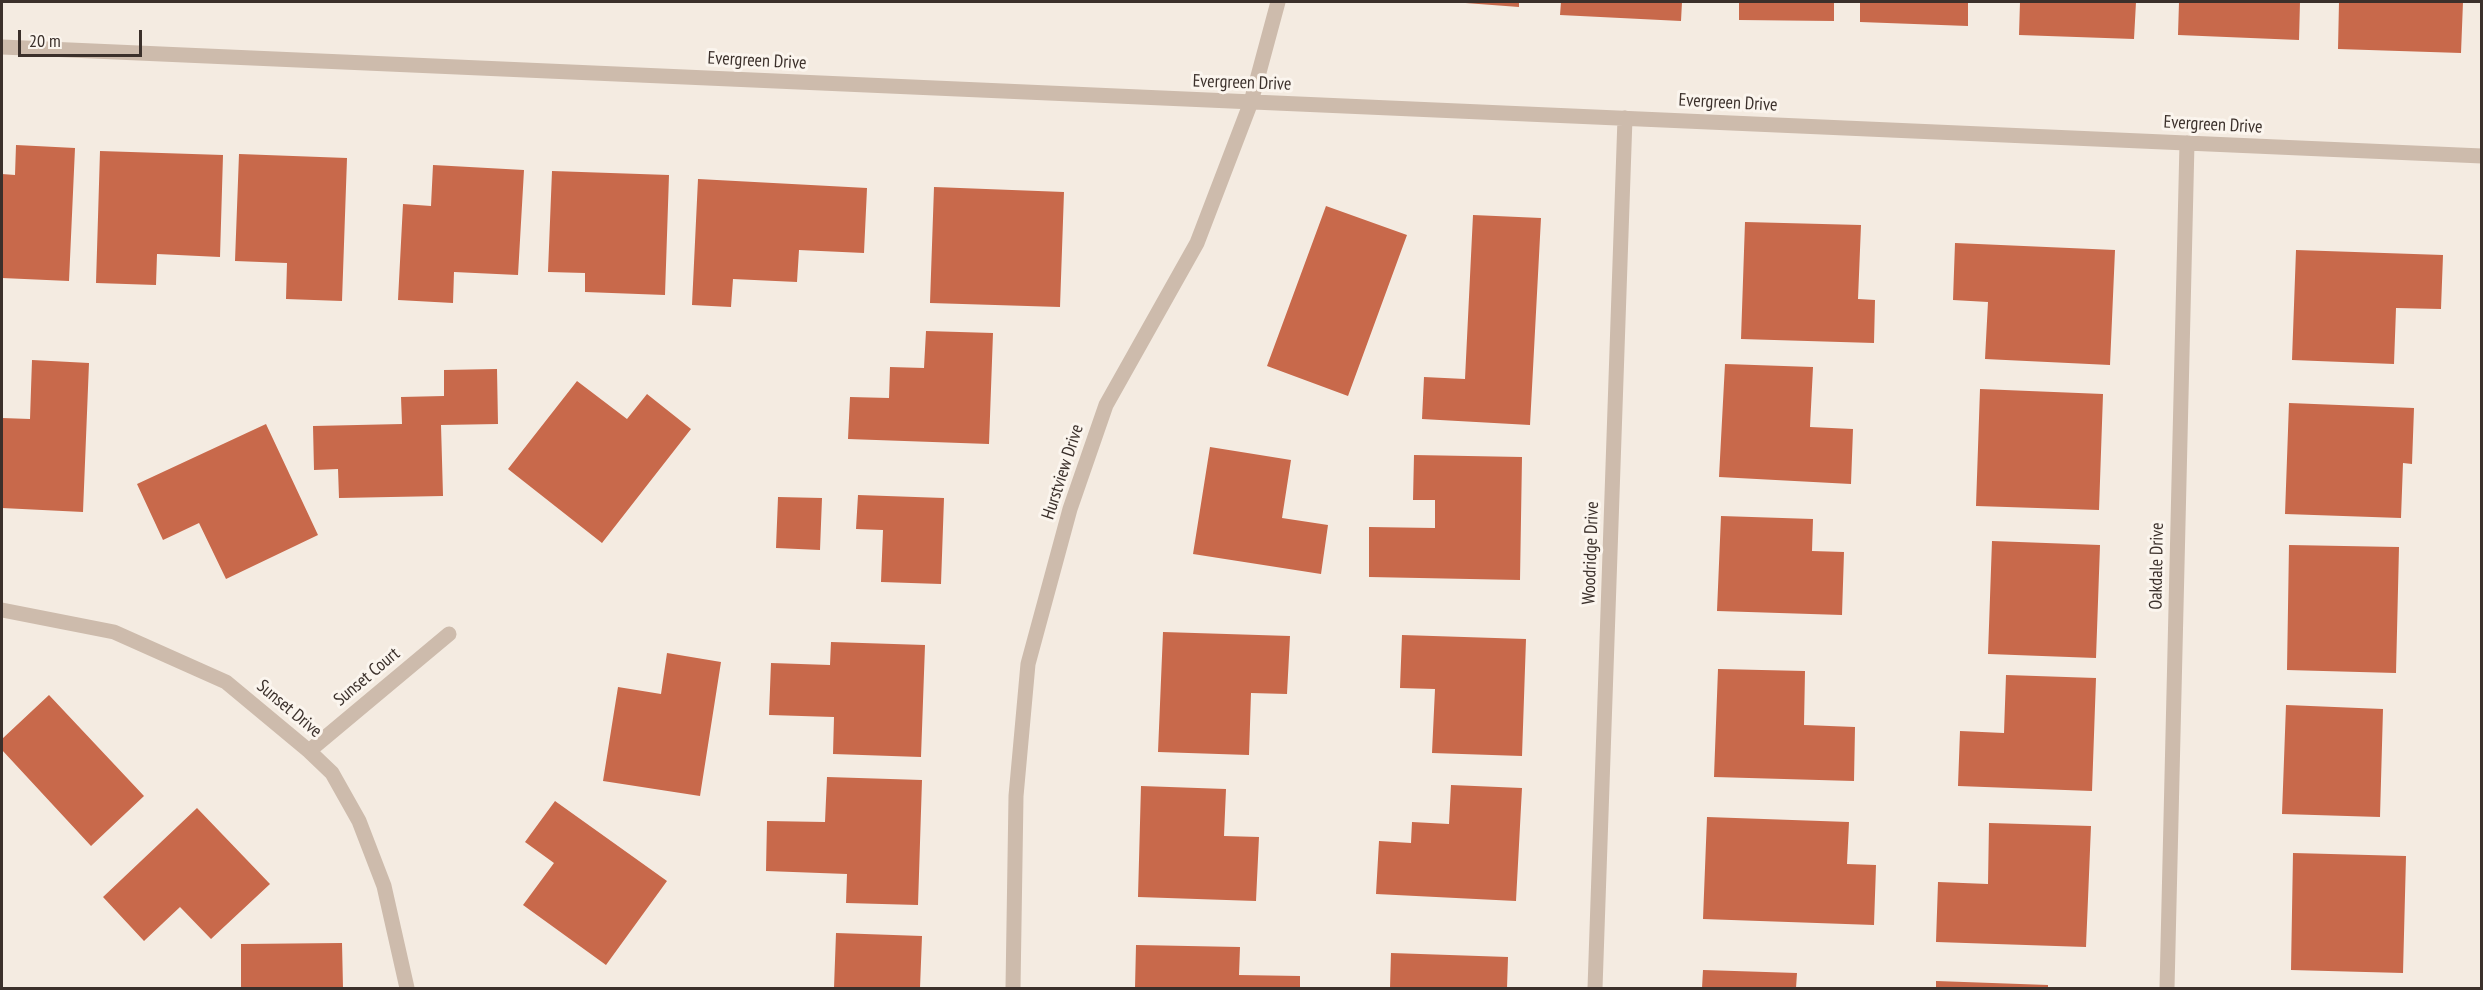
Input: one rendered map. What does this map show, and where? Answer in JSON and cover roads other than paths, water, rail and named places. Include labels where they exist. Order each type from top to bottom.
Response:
[{"type":"street","name":"Hurstview Drive","points":[[1013,988],[1016,796],[1028,663],[1070,509],[1106,405],[1197,243],[1251,102],[1278,2]]},
{"type":"street","name":"Evergreen Drive","points":[[2,47],[2481,156]]},
{"type":"street","name":"Woodridge Drive","points":[[1595,988],[1625,118]]},
{"type":"street","name":"Oakdale Drive","points":[[2167,988],[2187,143]]},
{"type":"street","name":"Sunset Drive","points":[[2,610],[114,632],[226,682],[309,751],[332,773],[359,820],[384,886],[408,988]]},
{"type":"street","name":"Sunset Court","points":[[309,751],[449,634]]}]
